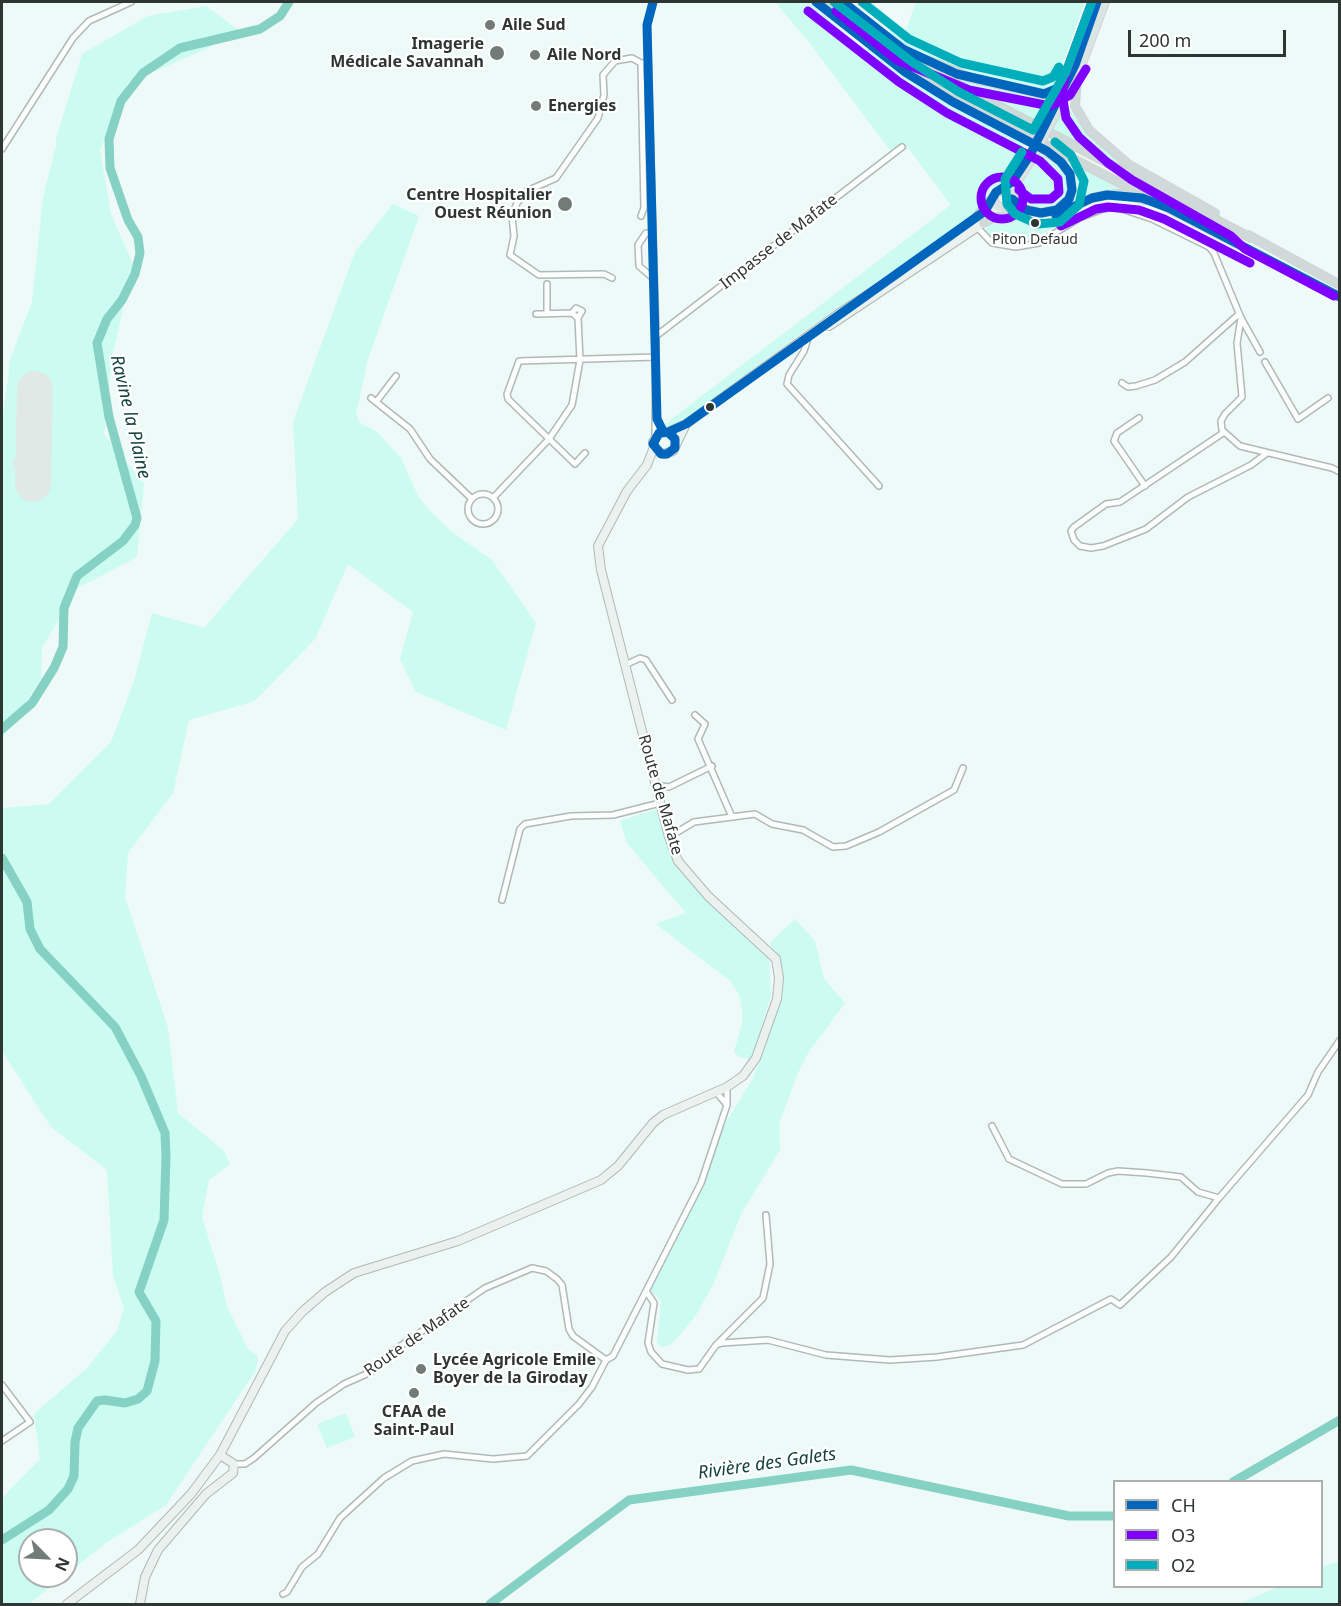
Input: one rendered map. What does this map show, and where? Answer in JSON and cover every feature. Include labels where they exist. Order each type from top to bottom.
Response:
[{"type":"highway","points":[[816,2],[905,72],[954,102],[1047,151],[1061,162],[1072,181],[1069,199],[1057,210],[1006,214],[978,223]]},
{"type":"highway","points":[[824,2],[916,73],[1019,133],[1340,297]]},
{"type":"highway","points":[[843,2],[903,50],[947,79],[1340,285]]},
{"type":"highway","points":[[903,50],[957,74],[1048,94],[1061,87],[1075,64]]},
{"type":"highway","points":[[1077,76],[1075,106],[1089,130],[1128,164],[1238,226],[1251,237]]},
{"type":"highway","points":[[1017,182],[1018,199],[1028,213]]},
{"type":"highway","points":[[1004,208],[1050,217],[1092,198],[1113,195],[1142,198],[1169,208]]},
{"type":"highway","points":[[1011,197],[1019,208],[1028,213]]},
{"type":"main road","points":[[686,424],[673,451],[664,454],[654,447],[655,436],[686,424],[810,337],[844,318],[994,212],[1004,208],[1055,111],[1097,2]]},
{"type":"main road","points":[[1055,111],[1077,76],[1105,2]]},
{"type":"main road","points":[[1048,94],[1055,111]]},
{"type":"main road","points":[[978,223],[999,190],[1012,182],[1032,156]]},
{"type":"main road","points":[[999,190],[1006,190],[1011,197]]},
{"type":"main road","points":[[993,198],[996,205],[1004,208]]},
{"type":"main road","points":[[666,432],[676,442]]},
{"type":"main road","name":"Route de Mafate","points":[[67,1605],[138,1550],[191,1494],[220,1455],[244,1412],[276,1345],[294,1320],[326,1292],[354,1273],[458,1241],[533,1207],[589,1186],[618,1166],[653,1123],[663,1115],[727,1087],[748,1070],[763,1040],[777,999],[778,963],[771,952],[687,874],[678,861],[669,837],[600,570],[598,546],[627,491],[647,465],[654,447]]},
{"type":"main road","name":"Route de Mafate","points":[[647,465],[664,454]]},
{"type":"main road","points":[[220,1455],[234,1464]]},
{"type":"main road","name":"Route de Mafate","points":[[140,1605],[145,1577],[158,1550],[206,1494],[233,1473],[234,1464]]},
{"type":"street","points":[[2,149],[73,38],[89,21],[131,2]]},
{"type":"street","points":[[653,2],[647,25],[644,63],[653,233],[657,419],[655,436]]},
{"type":"street","points":[[612,278],[604,274],[539,275],[510,255],[514,236],[512,216],[517,203],[527,191],[556,178],[598,118],[604,95],[603,75],[615,61],[632,58],[644,63]]},
{"type":"street","points":[[641,216],[644,208],[646,102]]},
{"type":"street","name":"Impasse de Mafate","points":[[656,336],[902,147]]},
{"type":"street","points":[[978,223],[992,243],[1016,247],[1039,243],[1089,213],[1116,207],[1133,211],[1209,247],[1218,261],[1240,316],[1260,352]]},
{"type":"street","points":[[653,233],[646,233],[638,245],[639,267],[654,279]]},
{"type":"street","points":[[547,284],[547,314]]},
{"type":"street","points":[[493,498],[549,439],[572,405],[580,360],[578,318],[572,313],[536,314]]},
{"type":"street","points":[[1122,383],[1128,387],[1155,380],[1185,362],[1240,316]]},
{"type":"street","points":[[1240,316],[1237,343],[1242,397],[1221,421],[1223,433],[1240,446],[1332,468],[1340,472]]},
{"type":"street","points":[[810,337],[789,375],[787,384],[879,486]]},
{"type":"street","points":[[585,453],[575,464],[508,399],[507,394],[519,361],[656,357]]},
{"type":"street","points":[[1265,363],[1298,419],[1328,398]]},
{"type":"street","points":[[396,376],[374,400],[411,429],[430,459],[472,499]]},
{"type":"street","points":[[1139,418],[1117,433],[1114,441],[1145,486]]},
{"type":"street","points":[[657,419],[666,432]]},
{"type":"street","points":[[1223,433],[1120,502],[1106,504],[1074,527],[1072,536],[1077,544],[1083,548],[1103,546],[1146,529],[1188,497],[1232,476],[1267,453]]},
{"type":"street","points":[[480,494],[493,498],[498,506],[496,515],[490,521],[482,523],[474,520],[469,513],[472,499],[480,494]]},
{"type":"street","points":[[625,665],[640,658],[646,660],[672,700]]},
{"type":"street","points":[[695,715],[705,724],[698,739],[732,817]]},
{"type":"street","points":[[656,785],[669,787],[711,766]]},
{"type":"street","points":[[669,837],[694,822],[756,814],[772,824],[803,830],[834,847],[846,846],[879,832],[954,790],[963,768]]},
{"type":"street","points":[[502,900],[520,829],[525,824],[571,816],[614,815],[660,803]]},
{"type":"street","points":[[716,1345],[768,1340],[826,1355],[890,1360],[937,1358],[1023,1345],[1111,1299],[1120,1305],[1171,1257],[1304,1101],[1318,1072],[1340,1040]]},
{"type":"street","points":[[283,1594],[287,1593],[304,1564],[318,1554],[340,1518],[384,1478],[412,1461],[444,1454],[504,1460],[531,1454],[564,1422],[588,1394],[606,1360],[613,1356],[700,1183],[727,1105],[727,1087]]},
{"type":"street","points":[[716,1092],[727,1105]]},
{"type":"street","points":[[992,1125],[1009,1159],[1046,1178],[1067,1185],[1086,1184],[1108,1173],[1118,1171],[1147,1173],[1181,1178],[1198,1192],[1219,1198]]},
{"type":"street","points":[[646,1291],[654,1303],[648,1343],[658,1362],[694,1371],[699,1369],[716,1345],[763,1298],[770,1264],[766,1215]]},
{"type":"street","name":"Route de Mafate","points":[[234,1464],[245,1464],[254,1458],[316,1403],[344,1384],[371,1372],[393,1350],[485,1288],[532,1268],[546,1271],[557,1279],[562,1286],[569,1329],[573,1336],[606,1360]]},
{"type":"street","points":[[2,1385],[30,1422],[2,1441]]},
{"type":"street","points":[[2,1400],[8,1394]]},
{"type":"green space","points":[[775,2],[808,2],[865,50],[892,29],[906,30],[916,2],[1085,2],[1049,100],[1051,102],[1038,131],[1034,129],[1025,139],[1020,158],[1004,182],[990,188],[986,204],[968,220],[807,329],[678,425],[660,428],[951,205],[908,148],[895,157],[809,42]]},
{"type":"green space","points":[[206,6],[240,31],[204,50],[128,83],[100,150],[111,214],[133,264],[112,358],[104,434],[144,484],[137,557],[78,588],[42,648],[41,679],[2,738],[2,425],[10,360],[32,302],[43,197],[56,139],[82,54],[148,16]]},
{"type":"green space","points":[[1067,106],[1098,143],[1129,170],[1051,131],[1063,108]]},
{"type":"green space","points":[[1042,151],[1057,160],[1068,175],[1067,195],[1060,204],[1046,209],[1036,208],[1022,200],[1020,189]]},
{"type":"green space","points":[[1066,160],[1128,193],[1067,206],[1076,185],[1073,172]]},
{"type":"green space","points":[[393,204],[419,216],[368,359],[356,414],[360,423],[377,432],[401,458],[418,496],[428,509],[452,532],[492,560],[536,623],[506,730],[416,692],[400,659],[413,612],[348,564],[315,639],[255,701],[189,720],[173,793],[128,853],[125,897],[168,1028],[178,1113],[224,1151],[230,1164],[209,1180],[202,1217],[220,1275],[227,1307],[248,1349],[258,1356],[256,1370],[166,1505],[106,1543],[78,1565],[78,1528],[18,1528],[18,1588],[49,1588],[29,1604],[2,1604],[2,1498],[40,1459],[34,1414],[87,1368],[117,1331],[124,1308],[113,1276],[107,1170],[51,1127],[2,1051],[2,808],[49,804],[111,742],[134,681],[152,613],[204,628],[298,519],[293,422],[355,252]]},
{"type":"green space","points":[[1073,211],[1075,215],[1032,240],[1005,242],[993,239],[986,233],[987,224],[997,219],[1016,217],[1038,225],[1039,222],[1051,221]]},
{"type":"green space","points":[[657,809],[677,865],[761,945],[769,961],[771,995],[752,1060],[739,1057],[734,1052],[742,1024],[742,1010],[739,994],[730,981],[656,924],[686,913],[627,843],[620,821]]},
{"type":"green space","points":[[795,919],[815,941],[824,979],[845,1003],[808,1053],[797,1075],[779,1124],[780,1150],[741,1214],[714,1283],[696,1315],[680,1335],[670,1345],[662,1347],[657,1344],[661,1301],[649,1289],[700,1191],[721,1130],[752,1080],[765,1049],[774,1010],[776,961],[770,943]]},
{"type":"green space","points":[[346,1413],[355,1437],[327,1448],[317,1424]]},
{"type":"green space","points":[[1339,1561],[1339,1604],[1239,1604],[1276,1588],[1323,1588],[1323,1567]]},
{"type":"waterway","name":"Ravine la Plaine","points":[[2,729],[32,703],[54,668],[63,647],[64,608],[77,576],[123,541],[135,525],[137,518],[109,417],[97,343],[107,319],[122,300],[135,274],[140,253],[138,237],[128,220],[110,168],[109,139],[121,101],[143,73],[180,48],[260,29],[280,16],[289,2]]},
{"type":"waterway","name":"Ravine la Plaine","points":[[2,858],[27,902],[30,929],[40,949],[115,1027],[141,1076],[165,1133],[166,1157],[164,1220],[139,1292],[156,1321],[155,1361],[147,1391],[138,1399],[125,1403],[97,1401],[78,1428],[75,1442],[74,1476],[68,1489],[49,1510],[2,1540]]},
{"type":"waterway","name":"Rivière des Galets","points":[[1236,1480],[1340,1420]]},
{"type":"waterway","name":"Rivière des Galets","points":[[490,1604],[629,1500],[851,1470],[1069,1516],[1113,1516]]},
{"type":"taxiway","points":[[20,463],[34,462]]},
{"type":"runway","points":[[33,484],[35,389]]},
{"type":"transit line","name":"CH","points":[[653,2],[647,25],[657,419],[663,431]]},
{"type":"transit line","name":"CH","points":[[816,2],[905,72],[953,102],[1047,151],[1061,162],[1070,174],[1072,190],[1069,199],[1057,210],[1041,213],[1026,210],[1012,199]]},
{"type":"transit line","name":"O2","points":[[834,2],[912,62],[959,92],[1033,130],[1066,72],[1092,2]]},
{"type":"transit line","name":"CH","points":[[843,2],[903,49],[957,74],[1044,94],[1061,87],[1066,79]]},
{"type":"transit line","name":"O2","points":[[862,2],[909,39],[961,63],[1043,81],[1053,77],[1059,67]]},
{"type":"transit line","name":"O3","points":[[1092,2],[1066,73],[1062,94],[1066,118],[1079,137],[1108,163],[1132,180],[1231,236],[1245,249],[1334,296]]},
{"type":"transit line","name":"CH","points":[[668,432],[686,424],[985,211],[996,192],[1012,182],[1030,155],[1075,65],[1097,2]]},
{"type":"transit line","name":"O3","points":[[808,11],[899,82],[947,113],[1040,161],[1058,179],[1059,192],[1051,199],[1031,199],[1019,190]]},
{"type":"transit line","name":"O3","points":[[836,11],[897,60],[969,90],[1050,106],[1070,95],[1086,69]]},
{"type":"transit line","name":"O2","points":[[1022,152],[1005,179],[1007,204],[1015,214],[1037,224],[1060,222],[1079,205],[1084,181],[1071,155],[1055,142]]},
{"type":"transit line","name":"O3","points":[[1002,177],[1010,178],[1017,183],[1022,190],[1023,198],[1022,206],[1017,213],[1010,218],[1002,219],[994,218],[987,213],[982,206],[981,198],[982,190],[987,183],[994,178],[1002,177]]},
{"type":"transit line","name":"CH","points":[[1056,215],[1092,198],[1107,195],[1142,198],[1169,208],[1340,297]]},
{"type":"transit line","name":"O3","points":[[1061,226],[1096,209],[1108,207],[1139,210],[1164,219],[1250,263]]},
{"type":"transit line","name":"CH","points":[[668,432],[675,439],[675,448],[667,454],[661,454],[653,444],[659,433],[668,432]]},
{"type":"place","name":"Aile Sud","points":[[490,25]]},
{"type":"place","name":"Imagerie Médicale Savannah","points":[[497,53]]},
{"type":"place","name":"Aile Nord","points":[[535,55]]},
{"type":"place","name":"Energies","points":[[536,106]]},
{"type":"place","name":"Centre Hospitalier Ouest Réunion","points":[[565,204]]},
{"type":"place","name":"Piton Defaud","points":[[1035,223]]},
{"type":"place","name":"Lycée Agricole Emile Boyer de la Giroday","points":[[421,1369]]},
{"type":"place","name":"CFAA de Saint-Paul","points":[[414,1393]]}]
